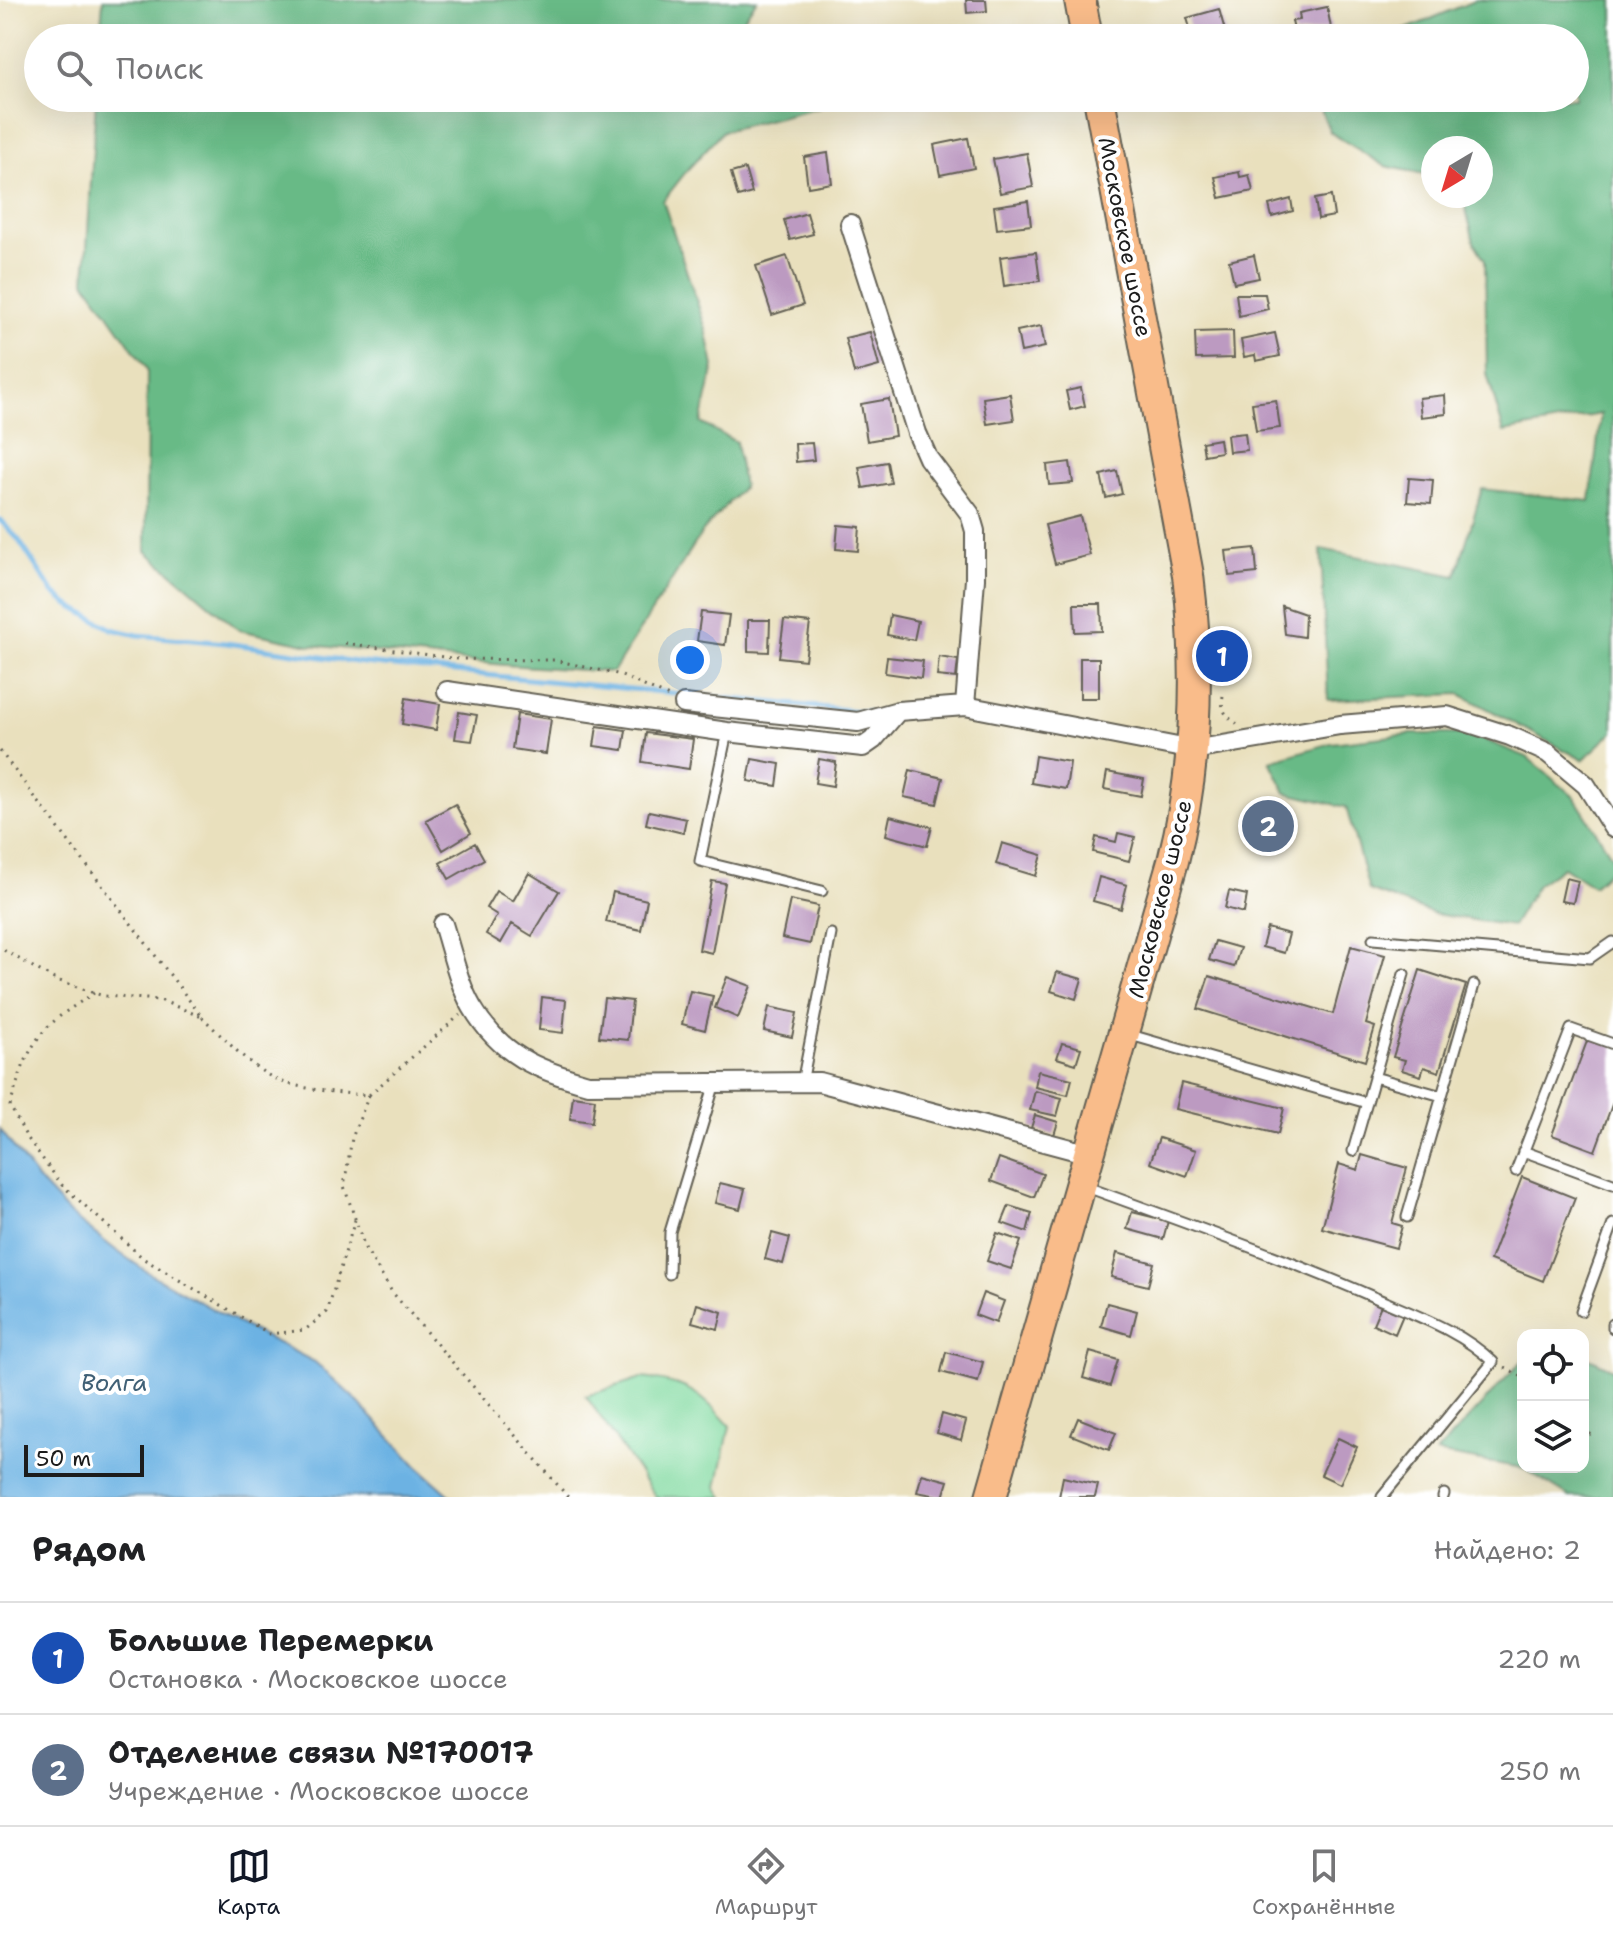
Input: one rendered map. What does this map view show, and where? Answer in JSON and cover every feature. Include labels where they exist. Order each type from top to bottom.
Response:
[{"type":"main road","points":[[1080,0],[1084,24]]},
{"type":"main road","name":"Московское шоссе","points":[[991,1497],[1175,853],[1193,750],[1195,653],[1188,575],[1102,112]]},
{"type":"street","points":[[850,224],[917,433],[928,458],[970,514],[975,531],[975,579],[965,706]]},
{"type":"street","points":[[447,691],[727,732],[863,747],[898,711]]},
{"type":"street","points":[[684,704],[858,722],[898,711],[965,706],[1193,750],[1340,725],[1447,716],[1510,736],[1548,753],[1586,785],[1613,828]]},
{"type":"street","points":[[443,924],[471,1006],[501,1045],[529,1064],[559,1076],[588,1084],[819,1082],[1089,1154]]},
{"type":"lane","points":[[727,732],[700,861],[822,891]]},
{"type":"lane","points":[[802,1083],[831,934]]},
{"type":"lane","points":[[1373,939],[1590,958],[1613,942]]},
{"type":"lane","points":[[1353,1151],[1404,974]]},
{"type":"lane","points":[[1407,1217],[1474,985]]},
{"type":"lane","points":[[1516,1171],[1571,1029],[1613,1044]]},
{"type":"lane","points":[[1124,1033],[1367,1103]]},
{"type":"lane","points":[[1374,1077],[1442,1096]]},
{"type":"lane","points":[[669,1274],[670,1232],[715,1083]]},
{"type":"lane","points":[[1523,1151],[1613,1184]]},
{"type":"lane","points":[[1081,1185],[1314,1271],[1443,1327],[1478,1348],[1493,1362],[1382,1497]]},
{"type":"lane","points":[[1581,1311],[1613,1224]]},
{"type":"path","points":[[345,643],[458,659],[554,660],[617,674],[684,704]]},
{"type":"path","points":[[1223,696],[1224,712],[1231,720],[1240,725],[1252,725]]},
{"type":"path","points":[[0,751],[202,1017],[238,1051],[276,1079],[336,1093],[369,1095]]},
{"type":"path","points":[[0,948],[54,979],[94,993],[160,1000],[202,1017]]},
{"type":"path","points":[[94,993],[51,1023],[34,1045],[21,1070],[10,1106],[26,1136],[62,1185],[144,1259],[270,1334],[305,1330],[327,1312],[355,1220]]},
{"type":"path","points":[[471,1006],[369,1095],[352,1138],[344,1186],[365,1248],[392,1292],[568,1497]]},
{"type":"path","points":[[1493,1362],[1517,1374]]},
{"type":"path","points":[[1589,1433],[1593,1436]]},
{"type":"green space","points":[[103,0],[757,0],[740,24],[101,24]]},
{"type":"green space","points":[[1476,0],[1613,0],[1613,732],[1583,760],[1460,694],[1328,700],[1321,549],[1456,576],[1482,489],[1590,501],[1601,414],[1504,432],[1487,374],[1485,260],[1474,242],[1466,208],[1493,208],[1493,136],[1421,136],[1421,174],[1385,166],[1330,132],[1322,112],[1589,112],[1589,24],[1419,24]]},
{"type":"green space","points":[[95,112],[799,112],[723,131],[663,201],[706,329],[714,366],[701,423],[736,442],[743,487],[703,531],[613,672],[504,665],[310,645],[239,630],[146,551],[147,369],[85,281]]},
{"type":"green space","points":[[1410,734],[1470,734],[1527,757],[1574,797],[1613,858],[1613,868],[1593,886],[1563,867],[1537,885],[1512,926],[1434,914],[1369,890],[1346,807],[1286,793],[1270,761],[1331,743]]},
{"type":"green space","points":[[1589,1358],[1613,1369],[1613,1497],[1570,1497],[1531,1473],[1589,1473]]},
{"type":"green space","points":[[1517,1366],[1517,1467],[1436,1453]]},
{"type":"green space","points":[[641,1378],[670,1382],[691,1391],[730,1426],[717,1487],[724,1497],[656,1497],[586,1396]]},
{"type":"water","name":"Волга","points":[[0,1129],[39,1181],[71,1215],[152,1275],[315,1362],[356,1400],[417,1466],[452,1497],[0,1497]]},
{"type":"building","points":[[966,0],[986,0],[987,11],[967,13]]},
{"type":"building","points":[[1327,7],[1330,24],[1293,24],[1292,21],[1300,20],[1299,13]]},
{"type":"building","points":[[1219,9],[1223,24],[1189,24],[1187,18]]},
{"type":"building","points":[[968,138],[974,168],[940,175],[934,145]]},
{"type":"building","points":[[828,153],[832,183],[808,187],[804,157]]},
{"type":"building","points":[[1027,153],[1033,187],[1000,193],[993,159]]},
{"type":"building","points":[[745,169],[752,193],[738,197],[731,173]]},
{"type":"building","points":[[1239,172],[1240,177],[1249,175],[1253,191],[1220,198],[1215,177]]},
{"type":"building","points":[[1331,196],[1334,216],[1318,219],[1315,199]]},
{"type":"building","points":[[1291,199],[1293,211],[1272,217],[1269,205]]},
{"type":"building","points":[[1028,201],[1031,225],[997,229],[994,206]]},
{"type":"building","points":[[807,213],[813,234],[790,240],[784,220]]},
{"type":"building","points":[[1036,252],[1040,281],[1004,286],[1000,257]]},
{"type":"building","points":[[1254,255],[1259,278],[1234,283],[1229,261]]},
{"type":"building","points":[[787,256],[803,305],[772,315],[756,266]]},
{"type":"building","points":[[1236,294],[1265,294],[1268,309],[1239,316]]},
{"type":"building","points":[[1041,326],[1045,347],[1021,352],[1017,331]]},
{"type":"building","points":[[1233,331],[1234,358],[1196,359],[1195,332]]},
{"type":"building","points":[[870,332],[879,366],[854,373],[845,338]]},
{"type":"building","points":[[1275,333],[1280,356],[1256,361],[1255,355],[1244,357],[1241,340]]},
{"type":"building","points":[[1081,388],[1085,406],[1070,410],[1066,391]]},
{"type":"building","points":[[1010,394],[1014,420],[987,424],[983,398]]},
{"type":"building","points":[[1445,395],[1446,414],[1421,417],[1419,398]]},
{"type":"building","points":[[889,399],[895,436],[867,441],[861,404]]},
{"type":"building","points":[[1276,400],[1280,428],[1256,431],[1252,403]]},
{"type":"building","points":[[1245,433],[1247,450],[1229,452],[1227,435]]},
{"type":"building","points":[[1219,439],[1221,452],[1204,455],[1202,442]]},
{"type":"building","points":[[812,443],[814,460],[796,462],[795,444]]},
{"type":"building","points":[[887,462],[891,483],[863,488],[859,467]]},
{"type":"building","points":[[1070,462],[1073,483],[1049,485],[1047,465]]},
{"type":"building","points":[[1117,471],[1122,494],[1106,498],[1101,475]]},
{"type":"building","points":[[1409,478],[1433,480],[1431,504],[1407,502]]},
{"type":"building","points":[[1080,516],[1090,555],[1055,564],[1045,525]]},
{"type":"building","points":[[838,525],[860,527],[858,551],[836,549]]},
{"type":"building","points":[[1255,548],[1257,573],[1229,576],[1226,551]]},
{"type":"building","points":[[1074,604],[1101,604],[1102,631],[1075,632]]},
{"type":"building","points":[[1282,606],[1305,614],[1304,637],[1285,634]]},
{"type":"building","points":[[701,612],[729,615],[725,645],[697,641]]},
{"type":"building","points":[[890,615],[918,621],[914,640],[887,635]]},
{"type":"building","points":[[748,620],[770,620],[769,652],[748,651]]},
{"type":"building","points":[[784,620],[810,623],[805,660],[779,657]]},
{"type":"building","points":[[887,657],[923,661],[921,678],[885,673]]},
{"type":"building","points":[[939,657],[958,660],[956,678],[937,676]]},
{"type":"building","points":[[1080,658],[1099,658],[1099,698],[1080,698]]},
{"type":"building","points":[[406,698],[440,704],[436,730],[402,724]]},
{"type":"building","points":[[459,712],[477,715],[472,741],[455,739]]},
{"type":"building","points":[[517,714],[551,719],[546,754],[512,749]]},
{"type":"building","points":[[597,726],[626,730],[623,750],[594,746]]},
{"type":"building","points":[[646,733],[693,739],[689,769],[642,762]]},
{"type":"building","points":[[1035,756],[1070,762],[1066,789],[1031,783]]},
{"type":"building","points":[[752,759],[780,764],[777,786],[748,781]]},
{"type":"building","points":[[819,759],[836,762],[833,786],[815,783]]},
{"type":"building","points":[[910,770],[943,778],[937,804],[904,797]]},
{"type":"building","points":[[1107,772],[1144,779],[1141,796],[1104,789]]},
{"type":"building","points":[[455,804],[471,833],[443,850],[426,820]]},
{"type":"building","points":[[649,811],[686,819],[683,833],[646,824]]},
{"type":"building","points":[[1253,813],[1286,823],[1281,842],[1248,832]]},
{"type":"building","points":[[890,816],[932,827],[927,846],[886,835]]},
{"type":"building","points":[[1118,833],[1135,837],[1129,861],[1093,852],[1096,837],[1116,842]]},
{"type":"building","points":[[475,843],[484,859],[449,879],[440,863]]},
{"type":"building","points":[[1002,843],[1042,855],[1036,876],[996,864]]},
{"type":"building","points":[[529,873],[559,891],[532,936],[512,924],[501,943],[486,934],[497,915],[486,908],[496,891],[513,901]]},
{"type":"building","points":[[1099,877],[1127,885],[1121,909],[1093,901]]},
{"type":"building","points":[[1566,878],[1578,881],[1573,903],[1561,901]]},
{"type":"building","points":[[712,881],[725,883],[712,953],[699,950]]},
{"type":"building","points":[[1229,891],[1247,895],[1244,913],[1225,908]]},
{"type":"building","points":[[613,892],[647,900],[641,930],[606,922]]},
{"type":"building","points":[[790,900],[818,906],[810,944],[782,938]]},
{"type":"building","points":[[1267,928],[1289,934],[1284,953],[1262,947]]},
{"type":"building","points":[[1215,941],[1240,948],[1234,967],[1209,960]]},
{"type":"building","points":[[1351,946],[1385,955],[1366,1024],[1375,1027],[1365,1061],[1198,1009],[1209,976],[1333,1014]]},
{"type":"building","points":[[1420,970],[1466,985],[1439,1072],[1424,1067],[1421,1076],[1402,1070],[1405,1060],[1393,1057]]},
{"type":"building","points":[[1057,972],[1082,979],[1076,999],[1051,991]]},
{"type":"building","points":[[727,977],[751,986],[738,1018],[715,1008]]},
{"type":"building","points":[[690,991],[713,996],[705,1030],[682,1024]]},
{"type":"building","points":[[542,997],[566,1000],[563,1033],[539,1030]]},
{"type":"building","points":[[604,998],[632,1001],[628,1040],[599,1037]]},
{"type":"building","points":[[769,1007],[797,1013],[792,1037],[764,1031]]},
{"type":"building","points":[[1589,1036],[1613,1045],[1613,1102],[1595,1151],[1552,1135]]},
{"type":"building","points":[[1062,1043],[1081,1048],[1076,1064],[1057,1058]]},
{"type":"building","points":[[1038,1071],[1072,1079],[1068,1095],[1035,1087]]},
{"type":"building","points":[[1181,1083],[1284,1108],[1278,1134],[1175,1109]]},
{"type":"building","points":[[1035,1091],[1062,1098],[1057,1116],[1030,1110]]},
{"type":"building","points":[[573,1096],[595,1099],[592,1122],[570,1119]]},
{"type":"building","points":[[1035,1115],[1058,1122],[1054,1135],[1031,1128]]},
{"type":"building","points":[[1159,1138],[1196,1150],[1187,1176],[1150,1163]]},
{"type":"building","points":[[1362,1155],[1407,1168],[1392,1223],[1402,1226],[1396,1248],[1322,1228],[1339,1164],[1358,1170]]},
{"type":"building","points":[[999,1158],[1043,1174],[1034,1197],[991,1181]]},
{"type":"building","points":[[1522,1177],[1575,1198],[1543,1281],[1490,1260]]},
{"type":"building","points":[[720,1183],[745,1189],[740,1209],[715,1203]]},
{"type":"building","points":[[1009,1206],[1032,1213],[1027,1232],[1002,1223]]},
{"type":"building","points":[[1132,1212],[1168,1221],[1163,1239],[1127,1229]]},
{"type":"building","points":[[772,1233],[790,1238],[783,1264],[765,1259]]},
{"type":"building","points":[[997,1233],[1021,1241],[1011,1269],[987,1261]]},
{"type":"building","points":[[1117,1253],[1154,1263],[1148,1286],[1111,1277]]},
{"type":"building","points":[[983,1293],[1004,1301],[996,1323],[975,1315]]},
{"type":"building","points":[[1107,1303],[1137,1311],[1131,1335],[1101,1326]]},
{"type":"building","points":[[697,1304],[722,1312],[718,1329],[692,1322]]},
{"type":"building","points":[[1381,1305],[1403,1315],[1395,1334],[1373,1324]]},
{"type":"building","points":[[946,1352],[983,1362],[978,1382],[941,1372]]},
{"type":"building","points":[[1090,1352],[1118,1360],[1110,1386],[1083,1378]]},
{"type":"building","points":[[942,1414],[966,1421],[961,1440],[937,1433]]},
{"type":"building","points":[[1078,1418],[1116,1433],[1109,1450],[1071,1435]]},
{"type":"building","points":[[1338,1438],[1357,1447],[1340,1484],[1321,1475]]},
{"type":"building","points":[[922,1474],[948,1481],[943,1497],[917,1492]]},
{"type":"building","points":[[1063,1477],[1098,1485],[1095,1497],[1059,1497]]},
{"type":"waterway","points":[[0,520],[18,539],[53,592],[67,604],[112,629],[138,635],[226,643],[363,663],[868,712]]},
{"type":"place","name":"Большие Перемерки","points":[[1222,656]]},
{"type":"place","name":"Отделение связи №170017","points":[[1268,826]]}]
